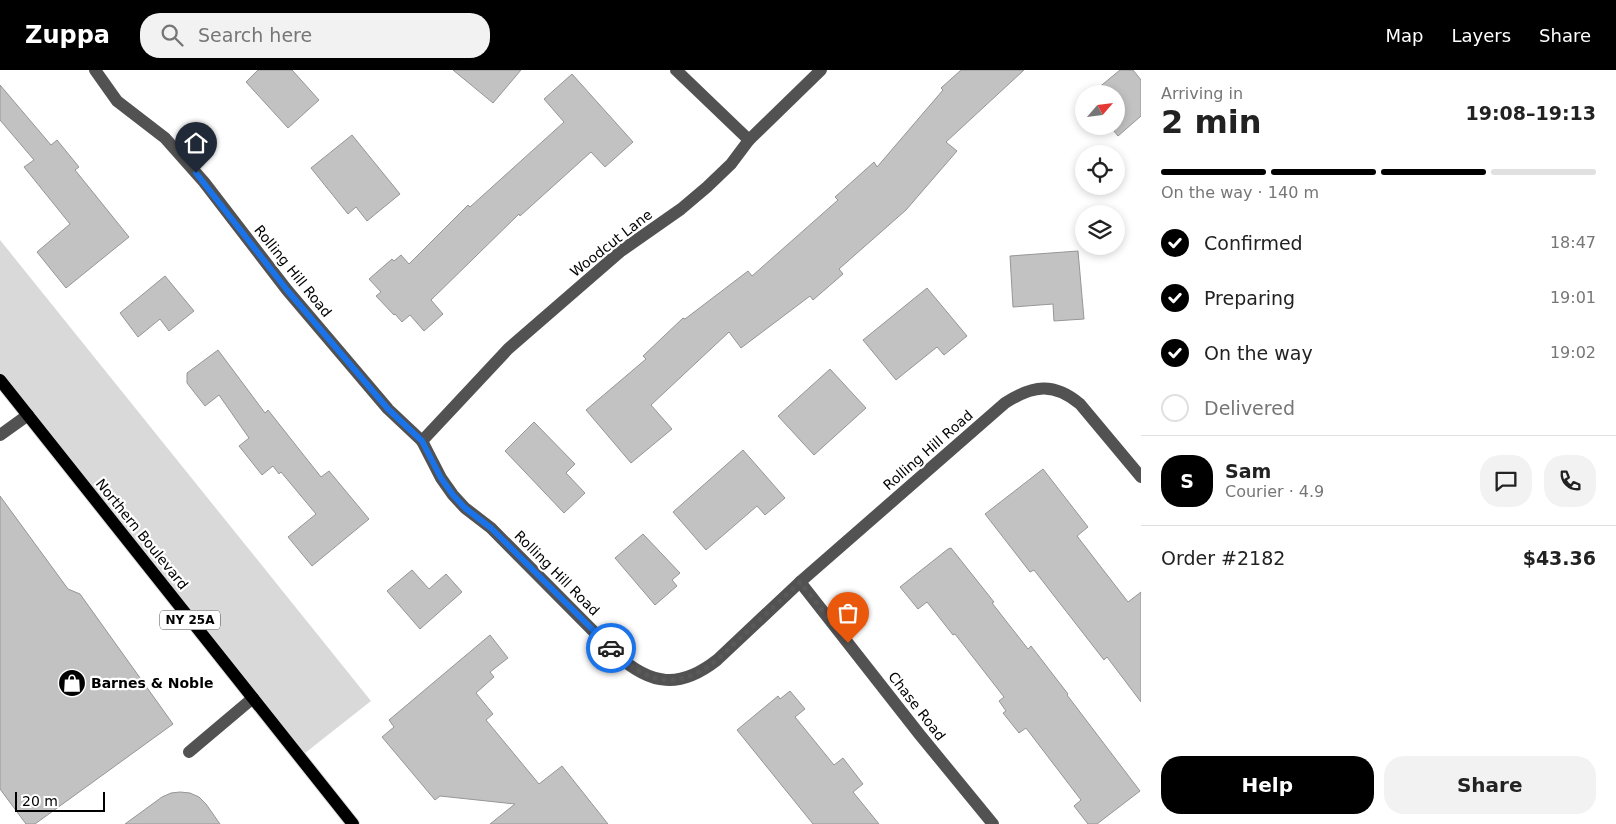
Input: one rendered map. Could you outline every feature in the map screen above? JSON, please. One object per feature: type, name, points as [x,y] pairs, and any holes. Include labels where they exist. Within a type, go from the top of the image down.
[{"type":"main road","name":"Northern Boulevard","points":[[0,380],[353,824]]},
{"type":"street","name":"Rolling Hill Road","points":[[95,70],[117,101],[156,130],[204,182],[293,298],[388,409],[422,441],[441,478],[453,495],[465,508],[491,528],[616,654],[637,670],[650,676],[670,680],[682,679],[705,669],[717,660],[800,582],[1005,403],[1022,393],[1051,388],[1068,394],[1085,410],[1141,477]]},
{"type":"street","points":[[676,70],[749,140]]},
{"type":"street","name":"Woodcut Lane","points":[[422,441],[508,350],[621,251],[682,209],[707,187],[731,164],[749,140],[821,70]]},
{"type":"street","points":[[0,435],[28,415]]},
{"type":"street","name":"Chase Road","points":[[800,582],[920,735],[993,824]]},
{"type":"street","points":[[189,752],[253,698]]},
{"type":"shaded area","points":[[0,240],[371,701],[300,757],[0,380]]},
{"type":"building","points":[[258,70],[292,70],[319,100],[288,128],[246,82]]},
{"type":"building","points":[[453,70],[521,70],[493,103]]},
{"type":"building","points":[[961,70],[1024,70],[946,142],[957,151],[906,210],[839,269],[843,274],[813,300],[810,296],[741,348],[729,332],[651,405],[672,429],[631,463],[586,410],[646,359],[643,356],[683,318],[685,319],[748,271],[752,276],[838,200],[835,197],[874,162],[877,167],[943,90],[941,88]]},
{"type":"building","points":[[1120,70],[1133,70],[1141,80],[1141,116],[1125,130],[1125,85],[1102,85]]},
{"type":"building","points":[[572,74],[633,142],[605,167],[591,152],[520,216],[519,214],[431,300],[443,314],[424,331],[410,315],[402,322],[376,296],[381,292],[369,279],[392,259],[394,261],[401,255],[409,264],[468,205],[470,207],[564,122],[544,99]]},
{"type":"building","points":[[0,85],[51,145],[57,140],[79,167],[75,170],[129,237],[66,288],[37,252],[70,224],[24,167],[34,160],[0,120]]},
{"type":"building","points":[[352,135],[400,194],[367,221],[356,207],[348,214],[311,168]]},
{"type":"building","points":[[1075,251],[1075,255],[1078,255],[1084,319],[1054,321],[1053,304],[1013,307],[1010,256]]},
{"type":"building","points":[[165,276],[194,311],[169,331],[160,319],[138,337],[120,313]]},
{"type":"building","points":[[927,288],[967,336],[944,355],[937,347],[896,380],[863,340]]},
{"type":"building","points":[[218,350],[265,413],[268,410],[321,477],[329,471],[369,519],[312,566],[288,537],[316,514],[281,472],[279,474],[273,466],[262,475],[239,446],[249,438],[219,395],[205,406],[187,383],[187,373]]},
{"type":"building","points":[[830,369],[866,408],[814,455],[778,416]]},
{"type":"building","points":[[534,422],[575,464],[566,473],[585,493],[564,513],[505,451]]},
{"type":"building","points":[[743,450],[785,498],[765,515],[757,506],[706,550],[673,512]]},
{"type":"building","points":[[1043,469],[1088,527],[1077,536],[1128,602],[1141,592],[1141,702],[1107,657],[1104,660],[1034,570],[1030,572],[985,514]]},
{"type":"building","name":"Barnes & Noble","points":[[0,496],[68,589],[80,594],[173,724],[35,824],[26,824],[0,789]]},
{"type":"building","points":[[643,534],[680,573],[672,580],[677,586],[655,605],[615,558]]},
{"type":"building","points":[[951,548],[1028,649],[1031,646],[1140,791],[1097,824],[1088,824],[1074,806],[1081,800],[1026,728],[1019,733],[1003,713],[1006,711],[999,701],[1004,697],[955,634],[953,635],[927,602],[918,609],[900,587]]},
{"type":"building","points":[[412,570],[429,589],[446,574],[462,592],[420,629],[387,591]]},
{"type":"building","points":[[490,635],[508,658],[490,672],[494,677],[476,693],[493,714],[486,720],[539,784],[562,766],[608,824],[490,824],[515,804],[440,796],[435,800],[382,737],[394,727],[389,720]]},
{"type":"building","points":[[790,691],[805,709],[795,717],[834,765],[843,758],[863,784],[853,792],[879,824],[813,824],[737,730],[778,696],[780,699]]},
{"type":"building","points":[[180,792],[190,793],[199,797],[220,824],[125,824],[162,797]]},
{"type":"way so far","points":[[611,648],[626,663],[650,676],[670,680],[691,677],[717,660],[800,582],[848,643]]},
{"type":"place","name":"Barnes & Noble","points":[[72,683]]},
{"type":"route","points":[[196,173],[287,290],[388,409],[422,441],[441,478],[453,495],[465,508],[491,528],[611,648]]}]
